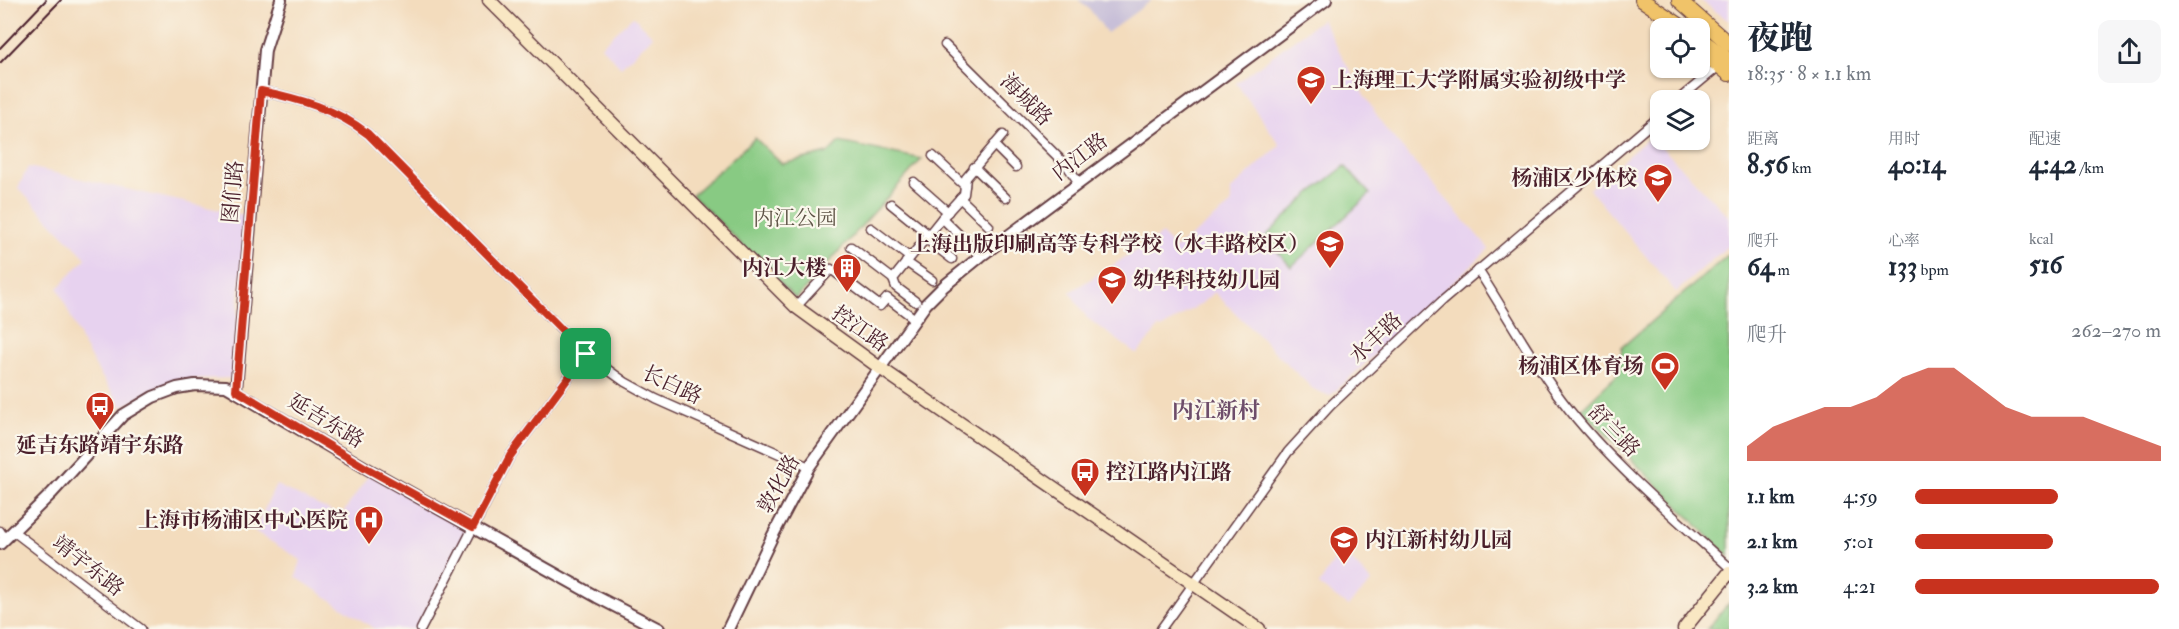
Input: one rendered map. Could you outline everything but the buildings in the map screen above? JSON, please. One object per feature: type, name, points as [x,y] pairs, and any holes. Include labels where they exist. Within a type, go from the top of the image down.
[{"type":"main road","name":"控江路","points":[[489,0],[796,308],[1259,629]]},
{"type":"main road","points":[[1641,0],[1662,18]]},
{"type":"main road","points":[[1641,0],[1669,18]]},
{"type":"main road","points":[[1679,0],[1729,44]]},
{"type":"main road","points":[[1684,0],[1729,36]]},
{"type":"main road","points":[[1710,50],[1726,67]]},
{"type":"main road","points":[[1710,57],[1726,67]]},
{"type":"main road","points":[[1684,629],[1729,573]]},
{"type":"main road","points":[[1692,629],[1729,584]]},
{"type":"street","name":"图们路","points":[[236,390],[265,50],[281,0]]},
{"type":"street","name":"内江路","points":[[880,368],[926,304],[944,286],[981,256],[1326,0]]},
{"type":"street","name":"海城路","points":[[945,45],[1068,167],[1079,183]]},
{"type":"street","points":[[1693,90],[1726,67]]},
{"type":"street","name":"长白路","points":[[261,91],[328,109],[351,120],[368,134],[586,354],[625,382],[656,399],[809,467]]},
{"type":"street","name":"水丰路","points":[[1161,629],[1288,452],[1308,429],[1478,270],[1650,124]]},
{"type":"street","points":[[893,279],[926,236],[964,194],[966,178],[1003,135]]},
{"type":"street","points":[[994,145],[1016,167]]},
{"type":"street","points":[[933,156],[965,186]]},
{"type":"street","points":[[974,167],[1006,198]]},
{"type":"street","points":[[914,182],[981,256]]},
{"type":"street","points":[[960,198],[989,226]]},
{"type":"street","points":[[891,204],[952,259]]},
{"type":"street","points":[[871,228],[932,280]]},
{"type":"street","points":[[851,247],[893,279],[896,287],[916,302]]},
{"type":"street","points":[[796,308],[831,269],[880,306],[887,298],[915,319]]},
{"type":"street","name":"舒兰路","points":[[1478,270],[1533,359],[1575,416],[1619,463],[1729,567]]},
{"type":"street","points":[[421,629],[510,456],[586,354]]},
{"type":"street","name":"敦化路","points":[[728,629],[809,467],[880,368]]},
{"type":"street","name":"延吉东路","points":[[5,536],[52,493],[112,426],[132,408],[177,388],[216,385],[236,390],[366,468],[597,597],[659,629]]},
{"type":"street","name":"靖宇东路","points":[[5,536],[141,629]]},
{"type":"shaded area","points":[[1078,0],[1152,0],[1107,33],[1088,7]]},
{"type":"shaded area","points":[[1700,0],[1729,0],[1729,21]]},
{"type":"shaded area","points":[[633,16],[653,36],[621,67],[601,46]]},
{"type":"shaded area","name":"上海出版印刷高等专科学校（水丰路校区）","points":[[1322,19],[1356,82],[1385,128],[1489,249],[1330,396],[1313,389],[1214,292],[1202,303],[1161,329],[1159,327],[1137,354],[1087,318],[1070,292],[1162,234],[1175,249],[1231,205],[1231,190],[1280,145],[1236,83]]},
{"type":"shaded area","name":"杨浦区少体校","points":[[1650,137],[1650,150],[1664,150],[1729,217],[1729,245],[1676,292],[1589,189]]},
{"type":"shaded area","points":[[28,167],[246,216],[232,378],[194,379],[158,388],[122,407],[82,342],[58,288],[86,258],[18,188]]},
{"type":"shaded area","name":"上海市杨浦区中心医院","points":[[370,473],[468,529],[416,629],[375,629],[296,577],[301,560],[254,531],[276,485],[341,516]]},
{"type":"shaded area","name":"内江新村幼儿园","points":[[1341,549],[1372,582],[1348,606],[1319,585]]},
{"type":"green space","name":"内江公园","points":[[755,138],[782,164],[828,153],[839,142],[922,159],[796,299],[692,195]]},
{"type":"green space","points":[[1345,166],[1370,194],[1291,267],[1265,237],[1308,195]]},
{"type":"green space","name":"杨浦区体育场","points":[[1729,254],[1729,557],[1581,409],[1619,373],[1622,347]]},
{"type":"green space","points":[[1729,603],[1729,629],[1707,629]]},
{"type":"railway","points":[[0,48],[46,0]]},
{"type":"railway","points":[[0,63],[61,0]]},
{"type":"place","name":"上海理工大学附属实验初级中学","points":[[1311,106]]},
{"type":"place","name":"杨浦区少体校","points":[[1658,204]]},
{"type":"place","name":"上海出版印刷高等专科学校（水丰路校区）","points":[[1330,270]]},
{"type":"place","name":"内江大楼","points":[[847,294]]},
{"type":"place","name":"幼华科技幼儿园","points":[[1112,306]]},
{"type":"place","name":"杨浦区体育场","points":[[1665,392]]},
{"type":"place","name":"延吉东路靖宇东路","points":[[100,432]]},
{"type":"place","name":"控江路内江路","points":[[1085,498]]},
{"type":"place","name":"上海市杨浦区中心医院","points":[[369,546]]},
{"type":"place","name":"内江新村幼儿园","points":[[1344,566]]},
{"type":"district","name":"内江新村","points":[[1216,411]]},
{"type":"route","points":[[261,91],[328,109],[351,120],[368,134],[586,354],[510,456],[483,503],[473,527],[366,468],[236,390],[261,91]]}]
